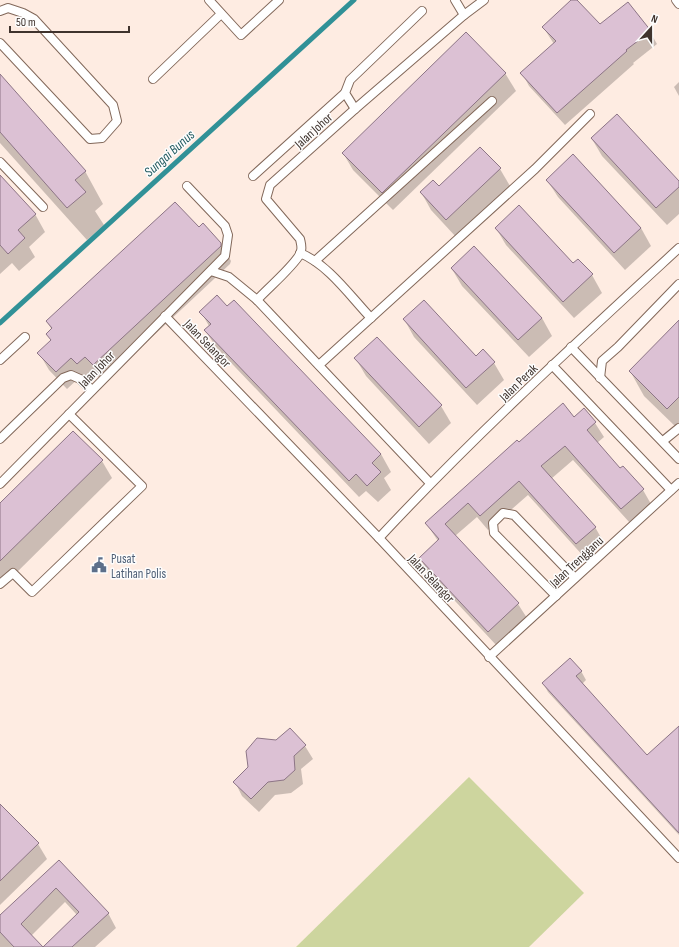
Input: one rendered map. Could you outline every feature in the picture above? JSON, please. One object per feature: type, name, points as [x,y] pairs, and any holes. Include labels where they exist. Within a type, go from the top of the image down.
[{"type":"lane","points":[[209,0],[241,35],[279,0]]},
{"type":"lane","points":[[454,0],[464,15]]},
{"type":"lane","name":"Jalan Johor","points":[[300,253],[302,247],[300,239],[266,199],[270,185],[355,108],[464,15],[484,0]]},
{"type":"lane","points":[[676,0],[679,4]]},
{"type":"lane","points":[[0,11],[8,8],[23,13],[34,19],[113,105],[117,121],[102,138],[90,140],[0,43]]},
{"type":"lane","points":[[253,176],[345,93],[350,80],[422,11]]},
{"type":"lane","points":[[153,78],[221,14]]},
{"type":"lane","points":[[345,93],[355,108]]},
{"type":"lane","points":[[315,261],[492,101]]},
{"type":"lane","points":[[319,365],[535,169],[590,114]]},
{"type":"lane","points":[[0,162],[43,208]]},
{"type":"lane","name":"Jalan Johor","points":[[0,484],[225,256],[228,235],[225,226],[187,186]]},
{"type":"lane","name":"Jalan Perak","points":[[379,538],[430,483],[552,365],[679,248]]},
{"type":"lane","points":[[257,300],[293,263],[300,253],[308,256],[327,269],[371,318]]},
{"type":"lane","points":[[210,271],[229,278],[257,300],[430,483]]},
{"type":"lane","points":[[600,378],[602,361],[618,347],[679,284]]},
{"type":"lane","name":"Jalan Selangor","points":[[165,316],[379,538],[679,858]]},
{"type":"lane","points":[[0,360],[25,337]]},
{"type":"lane","points":[[571,347],[679,459]]},
{"type":"lane","points":[[552,365],[671,490]]},
{"type":"lane","points":[[0,439],[63,378],[71,375],[80,379],[92,390]]},
{"type":"lane","points":[[0,584],[13,573],[32,592],[142,486],[69,414]]},
{"type":"lane","points":[[663,442],[679,428]]},
{"type":"lane","name":"Jalan Trengganu","points":[[489,657],[679,483]]},
{"type":"lane","points":[[556,596],[494,533],[493,523],[503,513],[514,515],[575,578]]},
{"type":"green space","points":[[469,777],[584,893],[529,947],[296,947]]},
{"type":"building","points":[[571,0],[577,0],[600,24],[628,2],[651,31],[626,50],[627,51],[557,113],[520,73],[556,41],[542,27]]},
{"type":"building","points":[[466,32],[506,73],[382,193],[342,153]]},
{"type":"building","points":[[0,74],[86,171],[75,180],[86,192],[67,208],[0,132]]},
{"type":"building","points":[[617,114],[679,181],[679,187],[656,208],[591,138]]},
{"type":"building","points":[[480,147],[501,168],[446,220],[420,192],[433,180],[439,186]]},
{"type":"building","points":[[573,154],[641,228],[614,253],[546,180]]},
{"type":"building","points":[[0,175],[36,214],[18,230],[25,238],[8,254],[0,245]]},
{"type":"building","points":[[175,202],[199,227],[203,223],[221,243],[221,246],[93,365],[85,357],[77,364],[71,358],[56,372],[37,353],[51,340],[46,334],[52,328],[46,321]]},
{"type":"building","points":[[519,205],[573,263],[578,259],[593,274],[563,302],[495,228]]},
{"type":"building","points":[[474,246],[542,318],[518,340],[451,268]]},
{"type":"building","points":[[217,295],[227,306],[234,300],[381,454],[372,463],[381,472],[367,486],[356,474],[349,481],[204,330],[211,324],[199,312]]},
{"type":"building","points":[[424,300],[476,356],[483,349],[495,362],[466,388],[403,319]]},
{"type":"building","points":[[679,320],[679,397],[667,409],[629,371]]},
{"type":"building","points":[[377,337],[442,405],[419,427],[354,358]]},
{"type":"building","points":[[563,403],[574,417],[584,408],[596,422],[587,430],[620,468],[623,466],[644,489],[621,509],[565,446],[541,466],[596,527],[576,544],[519,481],[480,516],[468,503],[445,524],[519,603],[488,632],[419,558],[439,539],[425,523],[517,440],[519,442]]},
{"type":"building","points":[[73,431],[103,460],[0,561],[0,503]]},
{"type":"building","points":[[570,658],[582,671],[576,676],[647,755],[679,726],[679,833],[542,683]]},
{"type":"building","points":[[290,728],[306,745],[294,756],[295,770],[284,780],[268,782],[251,799],[233,782],[248,767],[246,751],[257,738],[276,740]]},
{"type":"building","points":[[0,804],[39,843],[0,881]]},
{"type":"building","points":[[59,860],[109,913],[72,947],[43,947],[14,947],[0,932],[0,915]],"holes":[[[56,888],[79,912],[43,947],[21,924]]]},
{"type":"waterway","name":"Sungai Bunus","points":[[0,323],[354,0]]},
{"type":"place","name":"Pusat Latihan Polis","points":[[99,565]]}]
